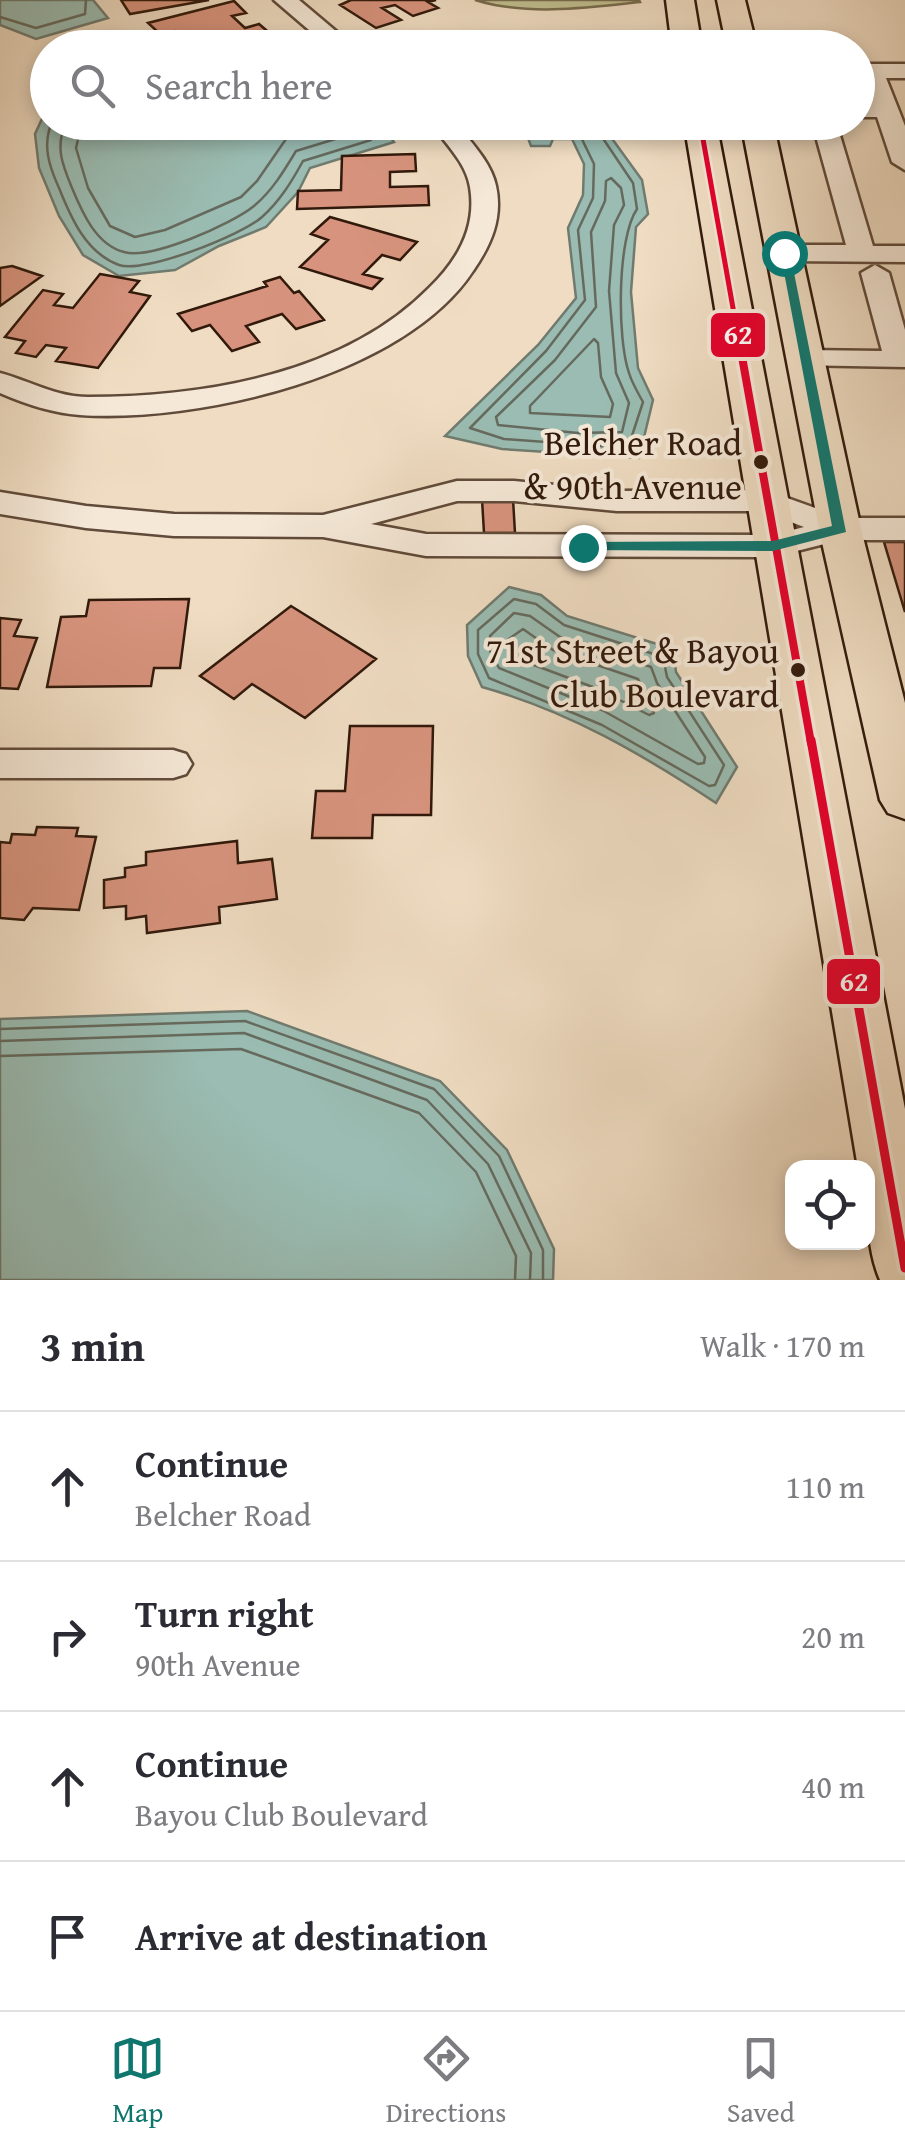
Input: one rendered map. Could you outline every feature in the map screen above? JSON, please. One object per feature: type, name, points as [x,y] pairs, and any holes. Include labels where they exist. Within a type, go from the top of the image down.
[{"type":"main road","points":[[680,0],[684,30]]},
{"type":"main road","points":[[731,0],[738,30]]},
{"type":"main road","points":[[703,140],[905,1268]]},
{"type":"main road","points":[[761,140],[840,528],[905,800]]},
{"type":"street","points":[[286,0],[323,30]]},
{"type":"street","points":[[875,71],[905,71]]},
{"type":"street","points":[[875,89],[887,109],[905,162]]},
{"type":"street","points":[[875,109],[887,109]]},
{"type":"street","points":[[0,382],[19,391],[83,406],[191,397],[308,373],[379,340],[433,303],[470,261],[484,224],[484,190],[476,165],[456,140]]},
{"type":"street","points":[[806,358],[900,350],[830,140]]},
{"type":"street","points":[[784,253],[868,263],[905,254]]},
{"type":"street","points":[[323,526],[457,491],[579,498],[765,500],[840,528]]},
{"type":"street","points":[[579,498],[583,547]]},
{"type":"street","points":[[0,503],[86,517],[174,525],[323,526],[426,546],[773,546],[840,528],[905,529]]},
{"type":"street","points":[[0,764],[173,764]]},
{"type":"green space","points":[[475,0],[639,0],[640,2],[536,9]]},
{"type":"water","points":[[0,0],[93,0],[108,18],[67,30],[30,30],[30,37],[0,25]]},
{"type":"water","points":[[36,140],[394,142],[310,168],[298,192],[266,227],[175,270],[119,276],[83,255],[59,216],[39,168]]},
{"type":"water","points":[[529,140],[553,140],[550,146],[531,146]]},
{"type":"water","points":[[572,140],[613,140],[642,180],[648,214],[636,227],[631,292],[638,368],[653,400],[639,458],[502,449],[445,436],[538,345],[576,298],[568,228],[583,195],[584,164]]},
{"type":"water","points":[[509,587],[541,595],[567,616],[673,649],[676,672],[737,767],[716,803],[604,736],[544,708],[482,687],[468,656],[467,625]]},
{"type":"water","points":[[247,1011],[440,1081],[507,1150],[554,1249],[553,1280],[0,1280],[0,1019]]},
{"type":"building","points":[[121,0],[209,0],[130,14]]},
{"type":"building","points":[[351,0],[436,0],[428,2],[438,8],[413,16],[395,5],[382,8],[401,20],[376,28],[340,5]]},
{"type":"building","points":[[234,1],[246,13],[232,16],[245,28],[259,24],[266,30],[156,30],[148,23]]},
{"type":"building","points":[[415,154],[416,171],[390,172],[390,187],[428,186],[429,205],[297,209],[298,191],[341,190],[342,156]]},
{"type":"building","points":[[330,217],[417,242],[400,260],[382,255],[363,274],[382,279],[372,289],[300,267],[328,240],[311,234]]},
{"type":"building","points":[[12,266],[42,276],[0,306],[0,268]]},
{"type":"building","points":[[100,274],[139,281],[130,292],[150,296],[98,368],[56,361],[66,348],[46,345],[36,357],[16,353],[25,341],[5,337],[43,290],[63,294],[54,305],[73,308]]},
{"type":"building","points":[[280,277],[294,293],[299,291],[324,320],[296,329],[282,314],[246,326],[259,342],[232,351],[210,325],[192,331],[178,314],[267,286],[264,282]]},
{"type":"building","points":[[482,499],[513,499],[515,533],[484,533]]},
{"type":"building","points":[[884,542],[905,542],[905,612]]},
{"type":"building","points":[[189,599],[180,668],[154,668],[151,686],[47,687],[61,617],[86,616],[89,600]]},
{"type":"building","points":[[291,606],[376,659],[305,718],[252,684],[234,699],[200,676]]},
{"type":"building","points":[[0,618],[21,620],[14,636],[37,638],[18,689],[0,688]]},
{"type":"building","points":[[350,726],[433,726],[431,815],[373,815],[372,838],[312,838],[316,791],[345,791]]},
{"type":"building","points":[[37,827],[78,828],[76,836],[96,837],[79,910],[33,908],[24,920],[0,918],[0,842],[10,843],[12,834],[35,835]]},
{"type":"building","points":[[237,841],[238,863],[272,859],[277,899],[219,907],[220,923],[147,933],[146,916],[126,919],[126,906],[104,908],[104,880],[125,877],[125,868],[146,865],[146,852]]},
{"type":"transit line","name":"62","points":[[703,140],[905,1268]]},
{"type":"place","name":"Belcher Road & 90th Avenue","points":[[761,462]]},
{"type":"place","name":"71st Street & Bayou Club Boulevard","points":[[798,670]]},
{"type":"route","points":[[583,547],[773,546],[840,528],[784,253]]}]
